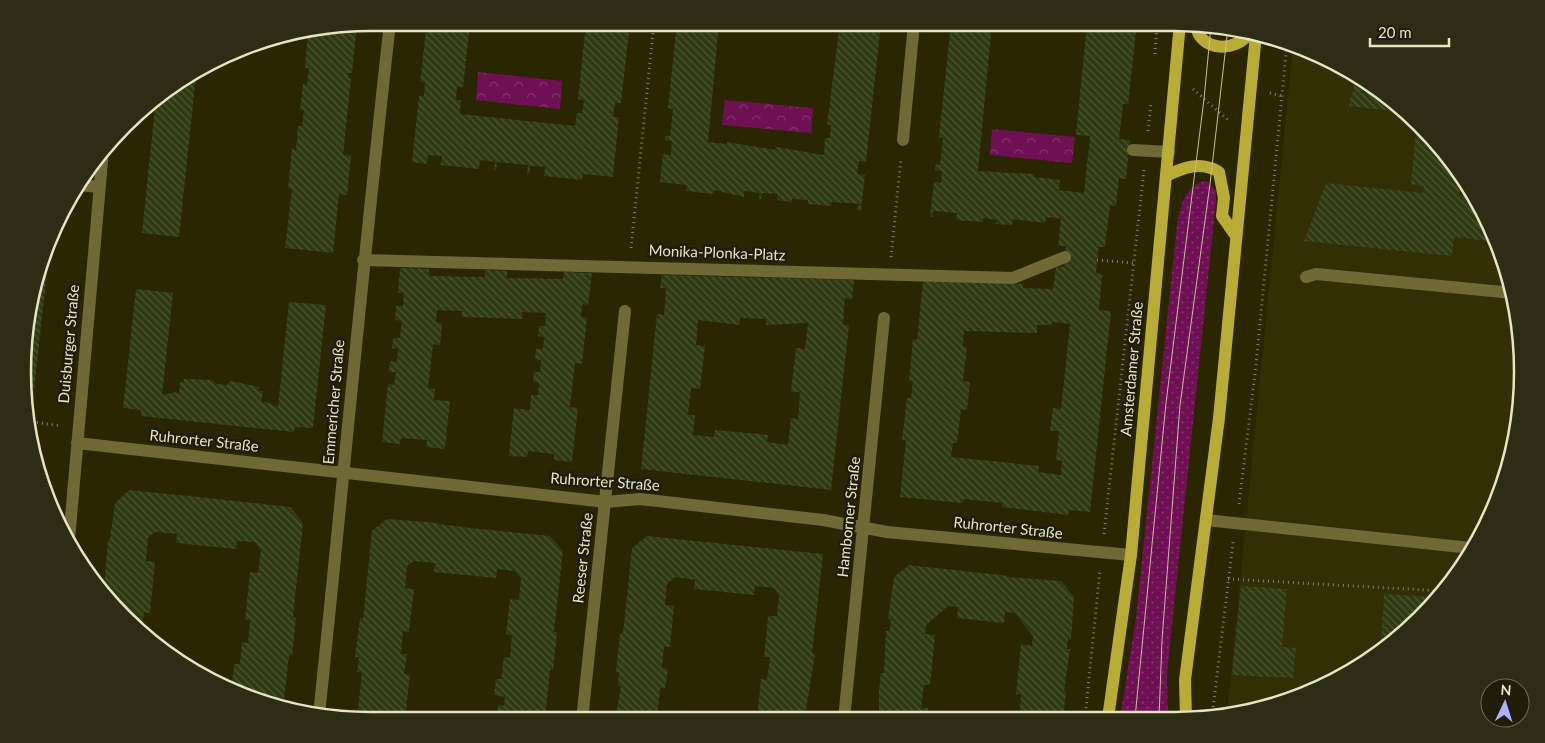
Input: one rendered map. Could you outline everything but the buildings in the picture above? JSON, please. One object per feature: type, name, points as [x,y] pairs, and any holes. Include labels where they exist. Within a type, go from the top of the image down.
[{"type":"main road","name":"Amsterdamer Straße","points":[[1109,712],[1131,555],[1179,31]]},
{"type":"main road","points":[[1197,32],[1209,44],[1218,47],[1238,43],[1243,39]]},
{"type":"main road","points":[[1186,711],[1186,680],[1219,418],[1255,41]]},
{"type":"main road","points":[[1166,176],[1186,166],[1212,168],[1219,172],[1224,198],[1222,216],[1236,236]]},
{"type":"street","name":"Emmericher Straße","points":[[320,708],[364,260],[389,31]]},
{"type":"street","points":[[903,140],[913,31]]},
{"type":"street","points":[[1140,151],[1169,152]]},
{"type":"street","name":"Duisburger Straße","points":[[70,529],[101,165]]},
{"type":"street","points":[[87,186],[99,187]]},
{"type":"street","name":"Monika-Plonka-Platz","points":[[364,260],[1013,278],[1065,257]]},
{"type":"street","points":[[1306,277],[1316,274],[1504,292]]},
{"type":"street","name":"Reeser Straße","points":[[583,712],[625,311]]},
{"type":"street","name":"Hamborner Straße","points":[[845,712],[865,526],[884,318]]},
{"type":"street","name":"Ruhrorter Straße","points":[[78,443],[606,502],[640,499],[823,520],[865,526],[888,532],[1102,554],[1131,555]]},
{"type":"street","points":[[1206,520],[1465,547]]},
{"type":"path","points":[[629,266],[653,31]]},
{"type":"path","points":[[1155,58],[1156,31]]},
{"type":"path","points":[[1213,709],[1256,365],[1286,50]]},
{"type":"path","points":[[1188,94],[1188,86],[1228,120],[1229,111]]},
{"type":"path","points":[[1251,90],[1282,96]]},
{"type":"path","points":[[1085,712],[1134,263],[1140,151],[1149,116],[1151,96]]},
{"type":"path","points":[[1149,116],[1172,119]]},
{"type":"path","points":[[889,274],[903,140]]},
{"type":"path","points":[[1097,260],[1134,263]]},
{"type":"path","points":[[35,422],[78,429]]},
{"type":"path","points":[[1228,579],[1434,590]]},
{"type":"shaded area","points":[[1292,53],[1344,77],[1398,116],[1443,164],[1468,201],[1479,221],[1496,262],[1507,305],[1511,327],[1514,372],[1511,416],[1496,481],[1479,522],[1443,579],[1414,612],[1363,654],[1324,677],[1283,694],[1228,707]]},
{"type":"green space","points":[[478,72],[562,81],[560,109],[476,100]]},
{"type":"green space","points":[[725,100],[813,108],[811,133],[722,125]]},
{"type":"green space","points":[[992,129],[1075,137],[1072,163],[990,155]]},
{"type":"green space","points":[[1206,181],[1216,190],[1216,200],[1167,673],[1168,712],[1121,712],[1136,618],[1177,225],[1182,204],[1188,192],[1199,183]]},
{"type":"tram line","points":[[1136,712],[1166,403],[1204,99],[1210,33]]},
{"type":"tram line","points":[[1159,712],[1162,640],[1180,405],[1210,184],[1227,36]]}]
